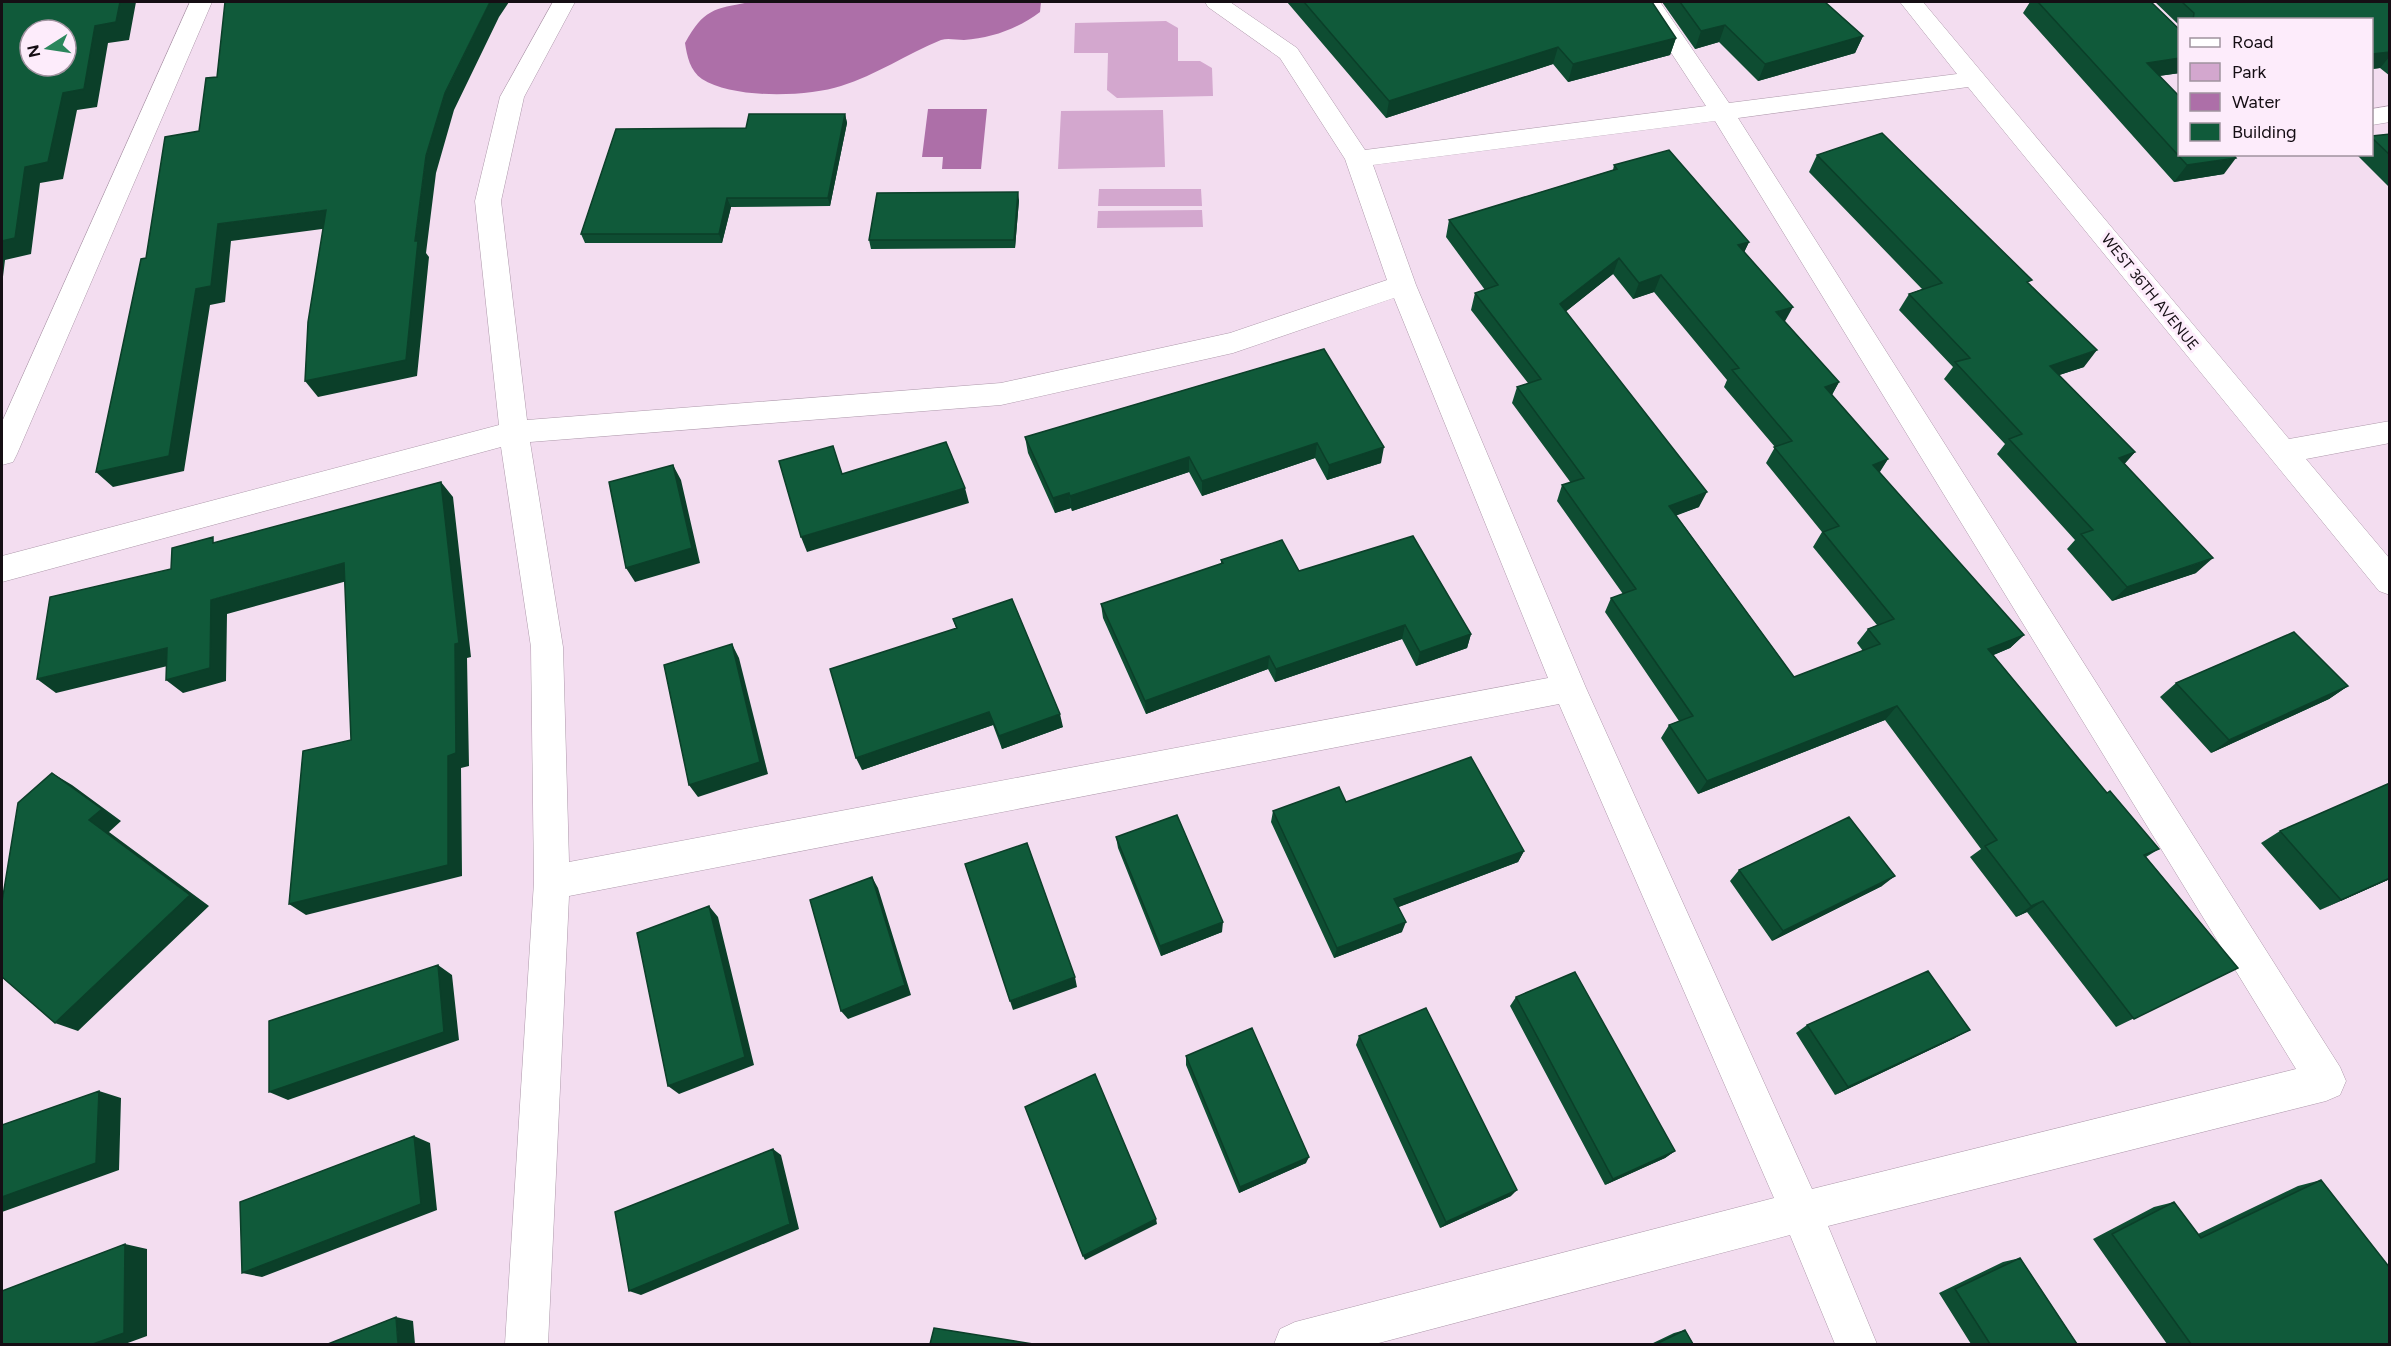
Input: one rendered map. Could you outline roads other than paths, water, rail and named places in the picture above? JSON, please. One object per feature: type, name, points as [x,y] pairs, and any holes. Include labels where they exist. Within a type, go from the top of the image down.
[{"type":"street","points":[[2,454],[201,2]]},
{"type":"street","points":[[526,1344],[552,882],[548,647],[514,432],[488,201],[512,97],[564,2]]},
{"type":"street","points":[[1216,2],[1289,53],[1358,159],[1401,285],[1569,688],[1801,1212],[1856,1344]]},
{"type":"street","points":[[1295,1344],[1801,1212],[2326,1082],[1723,113],[1649,2]]},
{"type":"street","name":"WEST 36TH AVENUE","points":[[1911,2],[2390,582]]},
{"type":"street","points":[[1358,159],[1975,79]]},
{"type":"street","points":[[2373,117],[2390,114]]},
{"type":"street","points":[[2,569],[514,432],[1001,394],[1233,343],[1401,285]]},
{"type":"street","points":[[2282,452],[2390,432]]},
{"type":"street","points":[[552,882],[1569,688]]},
{"type":"water","points":[[750,2],[1041,2],[1040,12],[1004,32],[974,39],[941,40],[867,76],[827,90],[770,94],[732,90],[702,79],[692,68],[687,53],[685,43],[704,17],[718,9]]},
{"type":"water","points":[[928,109],[987,109],[981,169],[942,169],[943,157],[922,157]]}]
